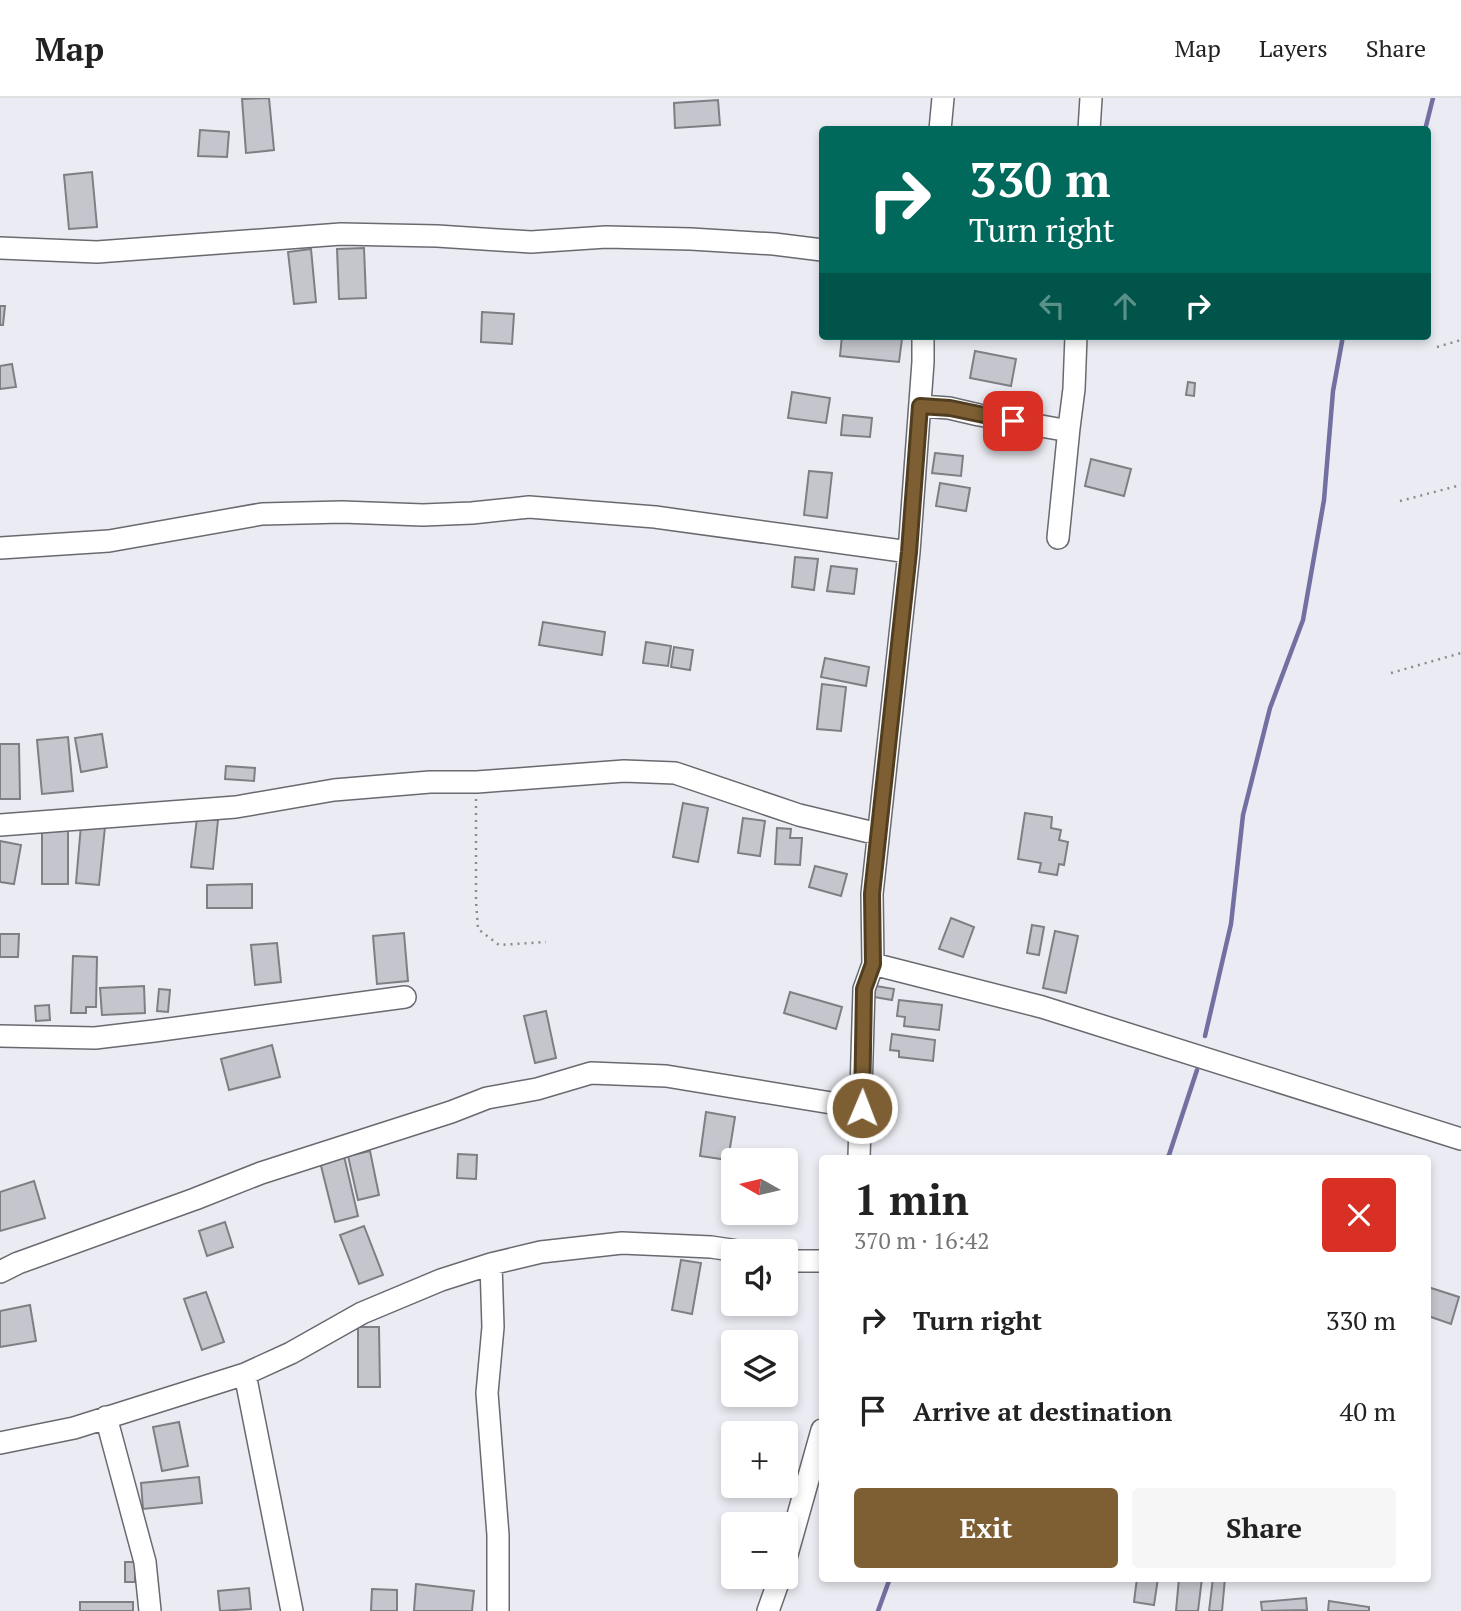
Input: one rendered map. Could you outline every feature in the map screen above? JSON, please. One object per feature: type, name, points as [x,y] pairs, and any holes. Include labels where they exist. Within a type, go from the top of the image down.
[{"type":"street","points":[[940,126],[943,98]]},
{"type":"street","points":[[1089,126],[1091,98]]},
{"type":"street","points":[[0,248],[97,252],[341,234],[531,242],[606,237],[691,239],[819,250]]},
{"type":"street","points":[[859,1155],[864,989],[873,964],[872,894],[909,552],[923,340]]},
{"type":"street","points":[[1058,538],[1074,389],[1076,340]]},
{"type":"street","points":[[920,406],[950,408],[1058,429],[1069,428]]},
{"type":"street","points":[[0,548],[108,541],[262,514],[472,513],[529,507],[654,517],[909,552]]},
{"type":"street","points":[[0,825],[236,807],[334,790],[624,771],[675,774],[799,815],[878,834]]},
{"type":"street","points":[[873,964],[1042,1007],[1461,1139]]},
{"type":"street","points":[[0,1036],[94,1038],[405,997]]},
{"type":"street","points":[[0,1272],[261,1173],[487,1098],[537,1089],[591,1073],[666,1076],[862,1108]]},
{"type":"street","points":[[0,1443],[74,1428],[244,1374],[291,1353],[362,1313],[441,1280],[491,1264],[541,1252],[622,1243],[721,1248]]},
{"type":"street","points":[[798,1261],[819,1261]]},
{"type":"street","points":[[491,1264],[493,1327],[487,1393],[498,1535],[498,1611]]},
{"type":"street","points":[[244,1374],[292,1611]]},
{"type":"street","points":[[106,1417],[145,1562],[150,1611]]},
{"type":"street","points":[[798,1515],[819,1441]]},
{"type":"street","points":[[768,1611],[776,1589]]},
{"type":"path","points":[[1437,347],[1461,340]]},
{"type":"path","points":[[1400,500],[1461,485]]},
{"type":"path","points":[[1391,673],[1461,653]]},
{"type":"path","points":[[477,782],[478,929],[499,945],[546,942]]},
{"type":"building","points":[[269,98],[274,150],[246,153],[242,99]]},
{"type":"building","points":[[718,100],[720,125],[675,128],[674,103]]},
{"type":"building","points":[[200,130],[229,132],[227,157],[198,156]]},
{"type":"building","points":[[92,172],[97,227],[69,229],[64,175]]},
{"type":"building","points":[[364,248],[366,298],[339,299],[337,249]]},
{"type":"building","points":[[311,249],[316,302],[294,304],[288,252]]},
{"type":"building","points":[[0,306],[5,306],[3,325],[0,325]]},
{"type":"building","points":[[482,312],[514,314],[512,344],[481,342]]},
{"type":"building","points":[[842,340],[902,340],[899,362],[840,356]]},
{"type":"building","points":[[975,351],[1016,359],[1011,386],[970,378]]},
{"type":"building","points":[[12,364],[16,387],[0,389],[0,366]]},
{"type":"building","points":[[1188,382],[1195,383],[1194,396],[1186,395]]},
{"type":"building","points":[[792,392],[830,398],[826,423],[788,418]]},
{"type":"building","points":[[843,415],[872,418],[870,437],[841,435]]},
{"type":"building","points":[[935,453],[963,456],[961,476],[932,473]]},
{"type":"building","points":[[1091,459],[1131,469],[1124,496],[1085,486]]},
{"type":"building","points":[[809,471],[832,473],[827,518],[804,515]]},
{"type":"building","points":[[940,483],[970,488],[966,511],[936,506]]},
{"type":"building","points":[[795,557],[818,559],[814,590],[792,587]]},
{"type":"building","points":[[831,566],[857,569],[854,594],[827,591]]},
{"type":"building","points":[[543,622],[605,632],[602,655],[539,645]]},
{"type":"building","points":[[646,642],[671,646],[668,666],[643,663]]},
{"type":"building","points":[[674,647],[693,650],[690,670],[671,667]]},
{"type":"building","points":[[825,658],[869,667],[866,686],[821,677]]},
{"type":"building","points":[[822,684],[846,687],[841,731],[817,729]]},
{"type":"building","points":[[102,734],[107,767],[81,772],[75,738]]},
{"type":"building","points":[[68,737],[73,791],[42,794],[37,740]]},
{"type":"building","points":[[0,744],[19,744],[20,799],[0,799]]},
{"type":"building","points":[[226,766],[255,768],[254,781],[225,779]]},
{"type":"building","points":[[683,803],[708,808],[698,862],[673,857]]},
{"type":"building","points":[[1025,813],[1052,817],[1051,828],[1061,830],[1059,840],[1068,842],[1064,865],[1059,864],[1057,875],[1039,872],[1041,863],[1018,859]]},
{"type":"building","points":[[197,818],[218,820],[213,869],[191,867]]},
{"type":"building","points":[[743,818],[765,821],[760,856],[738,853]]},
{"type":"building","points":[[81,825],[105,827],[99,885],[76,883]]},
{"type":"building","points":[[42,826],[68,826],[68,884],[42,884]]},
{"type":"building","points":[[777,828],[791,829],[790,838],[802,838],[800,865],[775,864]]},
{"type":"building","points":[[0,841],[21,845],[14,884],[0,882]]},
{"type":"building","points":[[815,866],[847,874],[841,896],[809,887]]},
{"type":"building","points":[[252,884],[252,908],[207,908],[207,885]]},
{"type":"building","points":[[951,918],[974,927],[963,957],[939,949]]},
{"type":"building","points":[[1032,925],[1044,927],[1039,955],[1027,953]]},
{"type":"building","points":[[1055,931],[1078,936],[1066,993],[1043,988]]},
{"type":"building","points":[[404,933],[408,981],[377,984],[373,936]]},
{"type":"building","points":[[0,934],[19,934],[18,957],[0,957]]},
{"type":"building","points":[[277,943],[281,982],[255,985],[251,945]]},
{"type":"building","points":[[73,956],[97,957],[96,1007],[86,1007],[86,1013],[71,1013]]},
{"type":"building","points":[[144,986],[145,1013],[102,1015],[100,988]]},
{"type":"building","points":[[876,986],[894,989],[892,1000],[874,997]]},
{"type":"building","points":[[159,989],[170,990],[168,1012],[157,1011]]},
{"type":"building","points":[[790,992],[842,1007],[836,1029],[784,1013]]},
{"type":"building","points":[[899,1000],[942,1005],[939,1030],[904,1026],[905,1017],[897,1016]]},
{"type":"building","points":[[49,1005],[50,1020],[36,1021],[35,1006]]},
{"type":"building","points":[[546,1011],[556,1058],[535,1063],[524,1016]]},
{"type":"building","points":[[892,1034],[935,1040],[933,1061],[899,1057],[899,1051],[890,1050]]},
{"type":"building","points":[[272,1045],[280,1077],[229,1090],[221,1059]]},
{"type":"building","points":[[706,1112],[735,1117],[730,1148],[721,1148],[721,1159],[700,1156]]},
{"type":"building","points":[[370,1151],[379,1195],[358,1200],[348,1156]]},
{"type":"building","points":[[458,1154],[477,1155],[476,1179],[457,1178]]},
{"type":"building","points":[[344,1156],[358,1216],[335,1222],[320,1162]]},
{"type":"building","points":[[34,1181],[45,1218],[0,1231],[0,1192]]},
{"type":"building","points":[[225,1222],[233,1247],[207,1256],[199,1231]]},
{"type":"building","points":[[364,1226],[383,1275],[359,1284],[340,1235]]},
{"type":"building","points":[[681,1260],[701,1263],[692,1314],[672,1310]]},
{"type":"building","points":[[1431,1288],[1459,1297],[1451,1324],[1431,1317]]},
{"type":"building","points":[[206,1292],[224,1342],[202,1350],[184,1299]]},
{"type":"building","points":[[30,1305],[36,1341],[0,1347],[0,1311]]},
{"type":"building","points":[[358,1327],[379,1327],[380,1387],[358,1387]]},
{"type":"building","points":[[179,1422],[188,1466],[162,1471],[153,1427]]},
{"type":"building","points":[[199,1477],[202,1503],[143,1509],[141,1483]]},
{"type":"building","points":[[125,1562],[135,1562],[135,1582],[125,1582]]},
{"type":"building","points":[[1136,1582],[1157,1582],[1154,1605],[1134,1602]]},
{"type":"building","points":[[1179,1582],[1202,1582],[1198,1611],[1176,1611]]},
{"type":"building","points":[[1213,1582],[1225,1582],[1222,1611],[1209,1611]]},
{"type":"building","points":[[416,1584],[474,1591],[472,1611],[414,1611]]},
{"type":"building","points":[[249,1588],[251,1609],[220,1611],[218,1591]]},
{"type":"building","points":[[372,1589],[397,1590],[397,1611],[371,1611]]},
{"type":"building","points":[[1306,1598],[1307,1610],[1262,1611],[1261,1602]]},
{"type":"building","points":[[1329,1601],[1369,1607],[1369,1611],[1328,1611]]},
{"type":"building","points":[[80,1602],[133,1602],[133,1611],[80,1611]]},
{"type":"waterway","points":[[1426,126],[1433,98]]},
{"type":"waterway","points":[[1205,1036],[1231,924],[1243,815],[1270,708],[1303,620],[1324,500],[1333,391],[1342,340]]},
{"type":"waterway","points":[[1169,1155],[1197,1070]]},
{"type":"waterway","points":[[878,1611],[889,1582]]},
{"type":"route","points":[[862,1108],[864,989],[873,964],[872,894],[909,552],[920,406],[950,408],[1013,421]]}]
